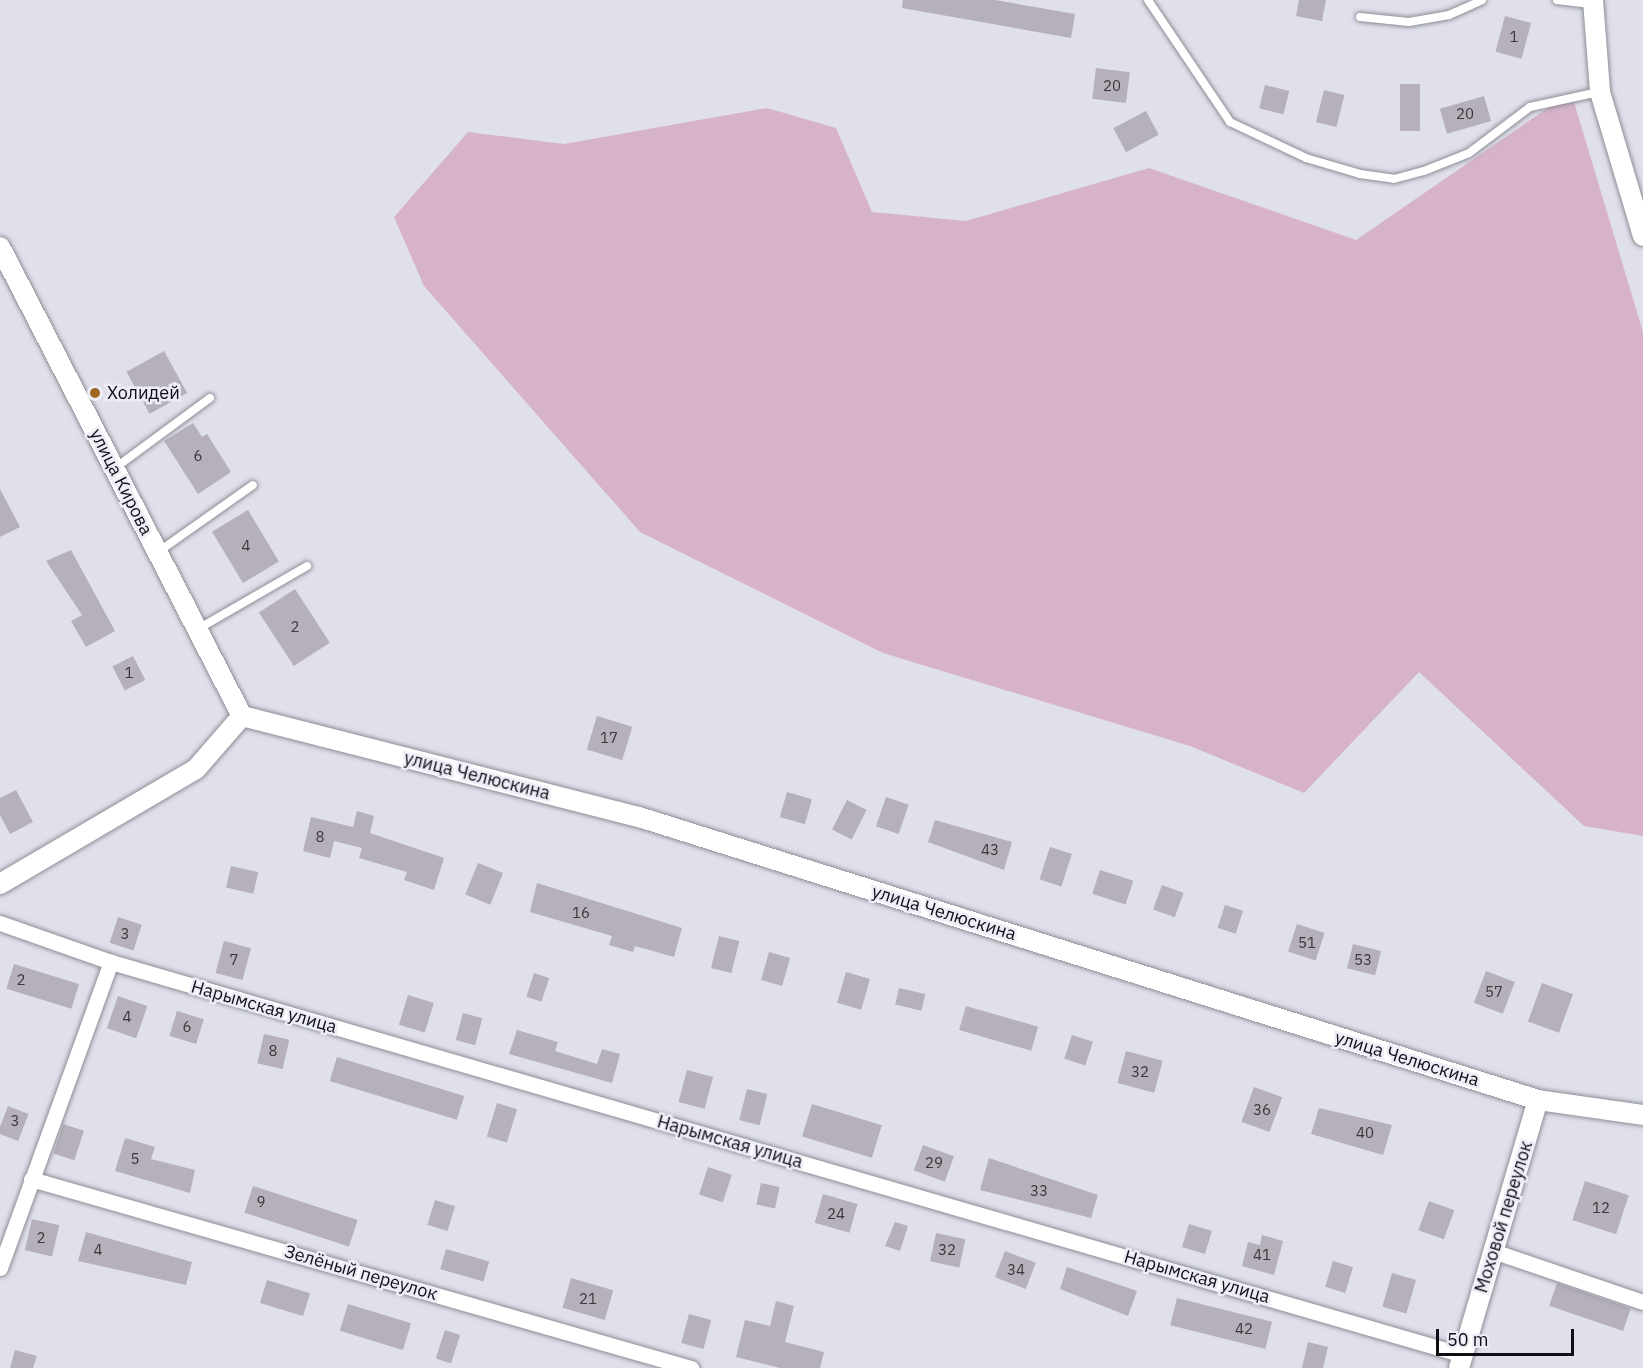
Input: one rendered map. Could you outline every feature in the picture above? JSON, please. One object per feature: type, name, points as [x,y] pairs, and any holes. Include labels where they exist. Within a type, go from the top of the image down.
[{"type":"street","points":[[1593,2],[1600,92],[1643,236]]},
{"type":"street","name":"улица Кирова","points":[[0,247],[242,716]]},
{"type":"street","points":[[0,884],[196,769],[242,716]]},
{"type":"street","name":"улица Челюскина","points":[[242,716],[639,817],[1538,1100],[1643,1115]]},
{"type":"street","name":"Нарымская улица","points":[[0,923],[111,962],[1461,1361]]},
{"type":"street","points":[[0,1268],[111,962]]},
{"type":"street","name":"Моховой переулок","points":[[1461,1361],[1538,1100]]},
{"type":"street","name":"Зелёный переулок","points":[[31,1179],[692,1368]]},
{"type":"street","points":[[1493,1251],[1643,1302]]},
{"type":"lane","points":[[1148,0],[1230,122],[1306,158],[1360,174],[1394,179],[1424,171],[1469,153],[1530,107],[1600,92]]},
{"type":"lane","points":[[1360,16],[1409,22],[1449,15],[1482,0]]},
{"type":"lane","points":[[1557,0],[1593,2]]},
{"type":"lane","points":[[114,469],[144,441],[210,398]]},
{"type":"lane","points":[[157,552],[253,485]]},
{"type":"lane","points":[[197,630],[307,566]]},
{"type":"shaded area","points":[[1571,92],[1643,332],[1643,836],[1584,826],[1419,672],[1304,793],[1190,746],[883,653],[640,532],[424,286],[394,217],[468,132],[564,144],[767,108],[836,128],[872,212],[966,221],[1149,168],[1356,240]]},
{"type":"building","points":[[903,0],[995,0],[1075,14],[1071,38],[902,8]]},
{"type":"building","points":[[1299,0],[1326,0],[1322,21],[1296,16]]},
{"type":"building","points":[[1505,16],[1531,23],[1522,59],[1495,52]]},
{"type":"building","points":[[1096,68],[1130,72],[1126,103],[1092,99]]},
{"type":"building","points":[[1400,84],[1420,84],[1420,131],[1400,131]]},
{"type":"building","points":[[1265,85],[1289,91],[1283,114],[1259,108]]},
{"type":"building","points":[[1324,90],[1344,95],[1336,127],[1316,122]]},
{"type":"building","points":[[1484,96],[1491,121],[1447,134],[1440,109]]},
{"type":"building","points":[[1146,111],[1159,135],[1126,152],[1113,128]]},
{"type":"building","points":[[164,351],[187,393],[150,414],[126,372]]},
{"type":"building","points":[[193,423],[202,437],[207,434],[231,472],[198,494],[164,441]]},
{"type":"building","points":[[0,489],[20,527],[0,537]]},
{"type":"building","points":[[248,510],[279,561],[243,583],[212,532]]},
{"type":"building","points":[[71,550],[115,631],[86,647],[71,621],[82,615],[46,561]]},
{"type":"building","points":[[295,589],[330,643],[294,666],[259,612]]},
{"type":"building","points":[[133,656],[145,680],[125,690],[113,666]]},
{"type":"building","points":[[597,716],[632,727],[622,760],[587,749]]},
{"type":"building","points":[[16,790],[33,822],[10,834],[0,815],[0,798]]},
{"type":"building","points":[[787,792],[812,799],[805,824],[780,817]]},
{"type":"building","points":[[886,797],[909,805],[899,834],[876,826]]},
{"type":"building","points":[[847,800],[867,810],[852,839],[832,829]]},
{"type":"building","points":[[357,811],[374,816],[370,833],[444,858],[434,890],[404,880],[407,872],[359,858],[362,848],[334,841],[330,858],[303,851],[311,817],[353,827]]},
{"type":"building","points":[[935,820],[1012,842],[1004,870],[928,842]]},
{"type":"building","points":[[1050,847],[1072,854],[1061,886],[1039,879]]},
{"type":"building","points":[[478,863],[503,873],[490,905],[465,895]]},
{"type":"building","points":[[231,866],[258,872],[253,894],[226,887]]},
{"type":"building","points":[[1100,870],[1133,881],[1126,905],[1092,894]]},
{"type":"building","points":[[537,883],[682,928],[674,957],[635,946],[633,952],[609,945],[612,936],[530,912]]},
{"type":"building","points":[[1162,885],[1184,893],[1175,917],[1153,909]]},
{"type":"building","points":[[1225,905],[1243,911],[1236,934],[1218,928]]},
{"type":"building","points":[[118,917],[142,925],[133,950],[110,943]]},
{"type":"building","points":[[1297,924],[1325,933],[1316,961],[1288,952]]},
{"type":"building","points":[[719,936],[739,941],[731,973],[711,968]]},
{"type":"building","points":[[224,941],[251,948],[243,980],[215,973]]},
{"type":"building","points":[[1353,944],[1381,951],[1375,975],[1347,968]]},
{"type":"building","points":[[769,952],[790,958],[782,986],[761,980]]},
{"type":"building","points":[[14,964],[79,984],[71,1009],[6,989]]},
{"type":"building","points":[[1486,971],[1515,982],[1503,1014],[1474,1003]]},
{"type":"building","points":[[846,972],[870,979],[861,1010],[837,1003]]},
{"type":"building","points":[[534,973],[549,978],[541,1002],[526,997]]},
{"type":"building","points":[[1542,983],[1573,994],[1559,1033],[1528,1022]]},
{"type":"building","points":[[899,988],[925,994],[921,1011],[895,1005]]},
{"type":"building","points":[[408,995],[434,1003],[425,1033],[399,1025]]},
{"type":"building","points":[[118,996],[147,1006],[136,1038],[107,1028]]},
{"type":"building","points":[[966,1006],[1038,1027],[1031,1051],[959,1030]]},
{"type":"building","points":[[177,1011],[204,1019],[196,1044],[169,1036]]},
{"type":"building","points":[[463,1013],[482,1018],[475,1045],[456,1040]]},
{"type":"building","points":[[517,1030],[558,1042],[555,1051],[597,1064],[602,1049],[620,1054],[612,1083],[509,1054]]},
{"type":"building","points":[[264,1034],[289,1040],[283,1069],[257,1063]]},
{"type":"building","points":[[1072,1035],[1093,1042],[1085,1066],[1064,1059]]},
{"type":"building","points":[[1126,1051],[1163,1061],[1154,1093],[1117,1083]]},
{"type":"building","points":[[337,1057],[464,1096],[457,1120],[330,1081]]},
{"type":"building","points":[[687,1070],[713,1077],[705,1109],[678,1102]]},
{"type":"building","points":[[1254,1087],[1282,1097],[1270,1132],[1241,1122]]},
{"type":"building","points":[[747,1089],[767,1094],[760,1125],[739,1120]]},
{"type":"building","points":[[497,1103],[517,1109],[507,1143],[487,1136]]},
{"type":"building","points":[[812,1104],[882,1125],[872,1158],[802,1137]]},
{"type":"building","points":[[8,1106],[29,1114],[18,1141],[0,1134],[0,1127]]},
{"type":"building","points":[[1319,1108],[1392,1125],[1383,1155],[1311,1134]]},
{"type":"building","points":[[63,1124],[84,1131],[74,1160],[53,1153]]},
{"type":"building","points":[[125,1138],[155,1147],[151,1159],[195,1170],[190,1193],[115,1171]]},
{"type":"building","points":[[923,1145],[954,1156],[945,1182],[914,1170]]},
{"type":"building","points":[[989,1158],[1098,1195],[1091,1218],[980,1190]]},
{"type":"building","points":[[708,1167],[732,1175],[723,1202],[699,1195]]},
{"type":"building","points":[[1585,1181],[1629,1195],[1616,1234],[1572,1220]]},
{"type":"building","points":[[761,1183],[780,1187],[775,1208],[756,1205]]},
{"type":"building","points":[[253,1186],[358,1220],[349,1247],[244,1213]]},
{"type":"building","points":[[823,1194],[858,1204],[849,1233],[815,1223]]},
{"type":"building","points":[[435,1200],[455,1206],[447,1231],[427,1225]]},
{"type":"building","points":[[1429,1201],[1454,1210],[1444,1239],[1418,1230]]},
{"type":"building","points":[[32,1219],[59,1225],[52,1256],[25,1250]]},
{"type":"building","points":[[895,1222],[908,1226],[900,1251],[885,1246]]},
{"type":"building","points":[[1189,1224],[1212,1231],[1205,1254],[1182,1247]]},
{"type":"building","points":[[86,1232],[192,1262],[186,1285],[78,1261]]},
{"type":"building","points":[[936,1233],[965,1239],[959,1268],[930,1261]]},
{"type":"building","points":[[1262,1235],[1283,1241],[1274,1275],[1242,1266],[1248,1242],[1260,1245]]},
{"type":"building","points":[[446,1249],[489,1261],[483,1282],[440,1269]]},
{"type":"building","points":[[1005,1251],[1036,1263],[1026,1289],[995,1277]]},
{"type":"building","points":[[1333,1261],[1353,1267],[1345,1293],[1325,1287]]},
{"type":"building","points":[[1067,1267],[1137,1291],[1128,1316],[1060,1289]]},
{"type":"building","points":[[1392,1273],[1416,1280],[1406,1314],[1382,1307]]},
{"type":"building","points":[[571,1278],[613,1290],[605,1320],[562,1308]]},
{"type":"building","points":[[267,1280],[310,1293],[303,1316],[260,1303]]},
{"type":"building","points":[[1557,1283],[1631,1308],[1623,1331],[1549,1306]]},
{"type":"building","points":[[1177,1298],[1272,1322],[1265,1349],[1170,1325]]},
{"type":"building","points":[[776,1301],[794,1306],[785,1342],[824,1352],[820,1368],[780,1368],[736,1357],[745,1320],[770,1326]]},
{"type":"building","points":[[348,1304],[411,1323],[403,1350],[340,1331]]},
{"type":"building","points":[[689,1314],[711,1320],[703,1349],[681,1343]]},
{"type":"building","points":[[445,1330],[460,1335],[451,1363],[436,1359]]},
{"type":"building","points":[[1308,1342],[1328,1347],[1323,1368],[1302,1368]]},
{"type":"building","points":[[15,1350],[37,1356],[33,1368],[10,1368]]},
{"type":"place","name":"Холидей","points":[[95,393]]}]
